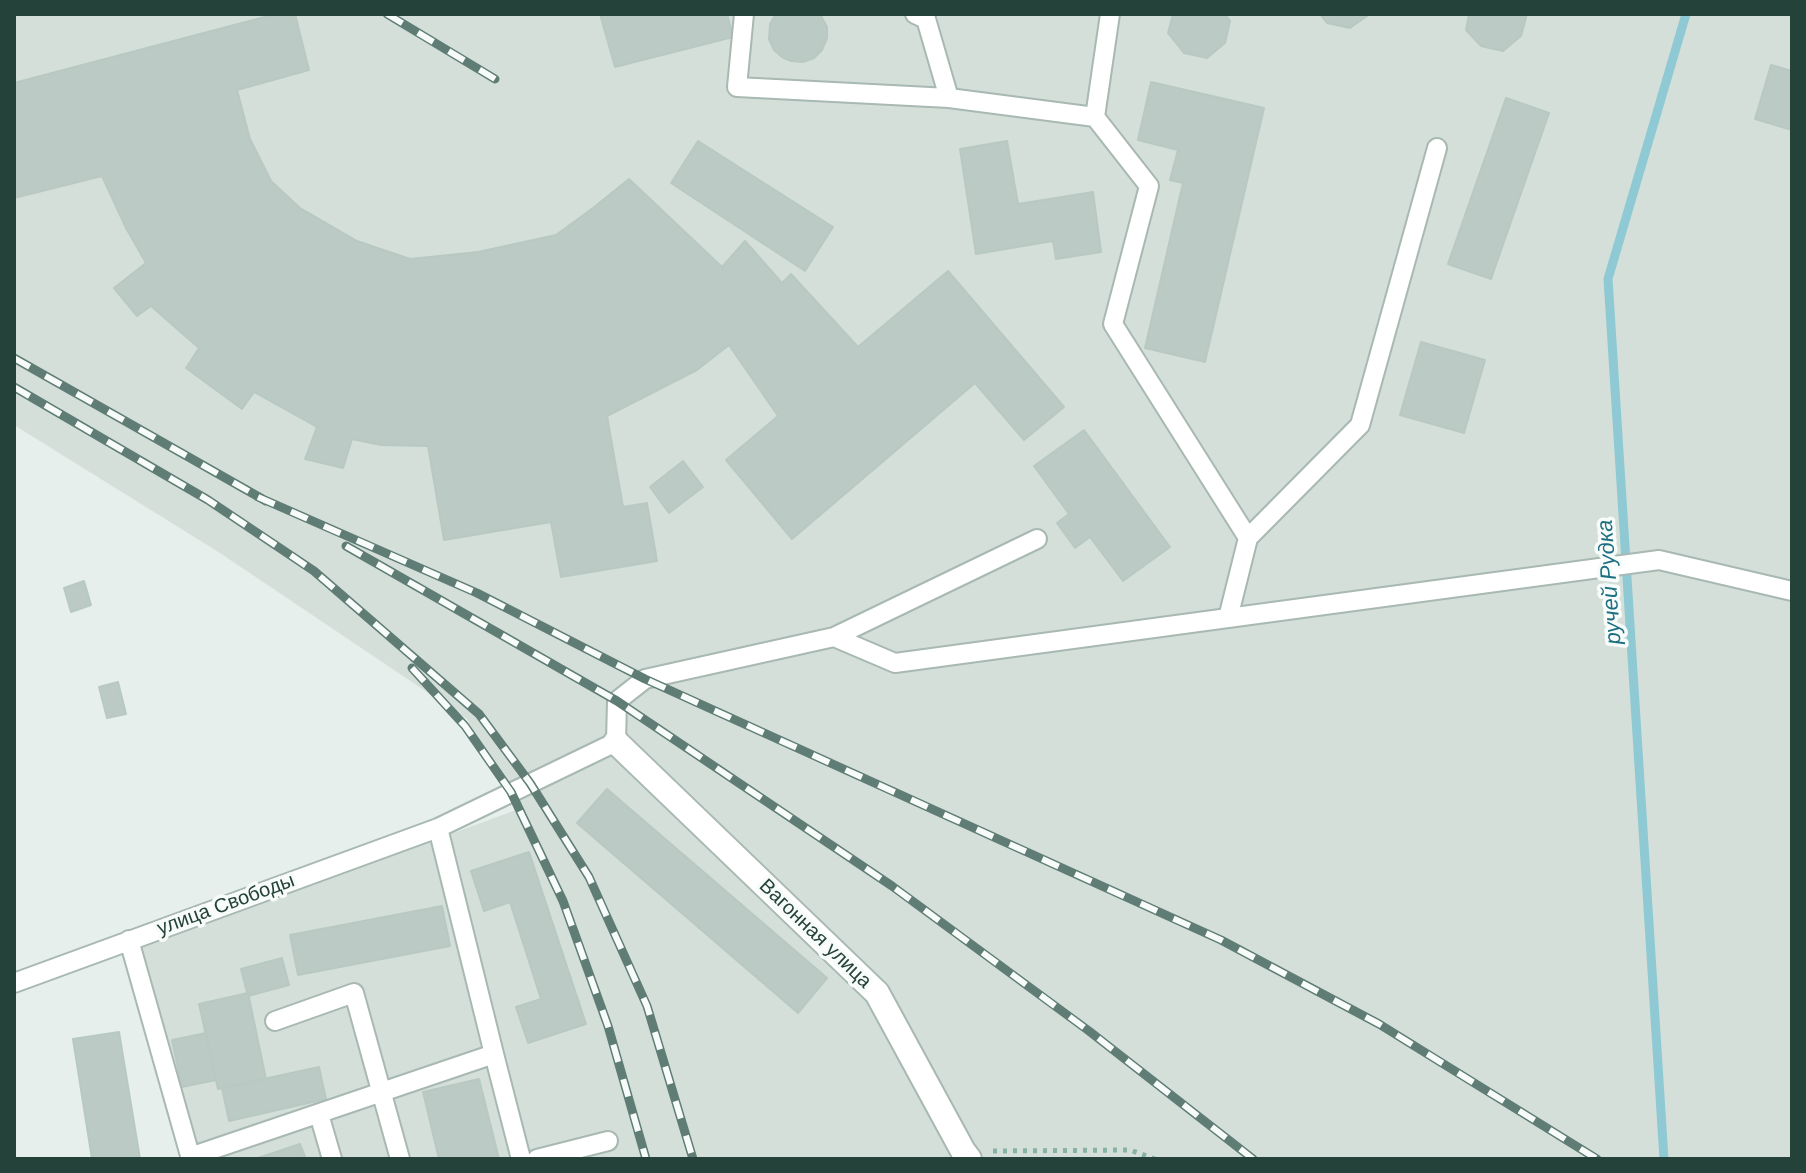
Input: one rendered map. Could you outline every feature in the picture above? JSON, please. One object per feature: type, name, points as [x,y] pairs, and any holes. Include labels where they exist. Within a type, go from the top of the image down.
[{"type":"street","name":"Вагонная улица","points":[[616,742],[877,993],[966,1155]]},
{"type":"lane","points":[[744,14],[737,87],[949,98],[1095,117],[1149,186],[1113,324],[1248,538]]},
{"type":"lane","points":[[915,14],[926,19],[949,98]]},
{"type":"lane","points":[[1095,117],[1110,14]]},
{"type":"lane","points":[[1228,618],[1248,538],[1360,425],[1437,148]]},
{"type":"lane","points":[[616,742],[617,701],[645,679],[834,637],[1037,539]]},
{"type":"lane","points":[[834,637],[895,663],[1659,560],[1792,591]]},
{"type":"lane","name":"улица Свободы","points":[[14,983],[438,828],[616,742]]},
{"type":"lane","points":[[438,828],[521,1159]]},
{"type":"lane","points":[[129,940],[190,1158],[494,1054]]},
{"type":"lane","points":[[275,1021],[354,993],[400,1159]]},
{"type":"lane","points":[[319,1114],[332,1159]]},
{"type":"lane","points":[[537,1159],[608,1141]]},
{"type":"path","points":[[966,1155],[1130,1150],[1155,1159]]},
{"type":"shaded area","points":[[14,14],[1792,14],[1792,1159],[182,1159],[122,955],[516,810],[467,719],[220,553],[14,425]]},
{"type":"building","points":[[276,14],[295,14],[309,70],[237,90],[250,139],[271,181],[300,208],[357,241],[410,259],[478,252],[556,235],[629,179],[722,267],[745,241],[782,283],[791,274],[858,347],[948,271],[1064,407],[1024,440],[975,383],[792,539],[726,460],[778,416],[729,345],[697,370],[607,416],[623,507],[647,503],[657,561],[561,577],[551,522],[444,540],[428,446],[381,445],[352,439],[343,468],[305,459],[317,427],[254,392],[242,409],[186,368],[199,348],[151,306],[137,316],[114,288],[146,263],[102,176],[14,198],[14,83]]},
{"type":"building","points":[[600,14],[727,14],[733,37],[615,67]]},
{"type":"building","points":[[776,14],[820,14],[827,27],[822,50],[814,58],[803,62],[782,57],[769,39],[770,24]]},
{"type":"building","points":[[1173,14],[1225,14],[1230,21],[1225,43],[1207,58],[1184,53],[1168,33]]},
{"type":"building","points":[[1320,14],[1370,14],[1350,28],[1327,23]]},
{"type":"building","points":[[1469,14],[1527,14],[1521,36],[1503,51],[1481,46],[1466,30]]},
{"type":"building","points":[[1771,65],[1792,71],[1792,130],[1755,119]]},
{"type":"building","points":[[1151,82],[1264,108],[1205,362],[1145,348],[1183,183],[1170,180],[1178,150],[1138,140]]},
{"type":"building","points":[[1506,98],[1549,113],[1491,279],[1448,264]]},
{"type":"building","points":[[698,141],[833,227],[805,271],[671,183]]},
{"type":"building","points":[[1007,141],[1018,204],[1093,192],[1101,252],[1056,259],[1053,241],[976,254],[960,149]]},
{"type":"building","points":[[1421,342],[1485,360],[1464,433],[1400,415]]},
{"type":"building","points":[[1084,430],[1170,547],[1123,581],[1090,537],[1075,548],[1057,523],[1069,514],[1034,466]]},
{"type":"building","points":[[683,461],[703,487],[669,513],[650,487]]},
{"type":"building","points":[[84,581],[91,605],[71,612],[64,588]]},
{"type":"building","points":[[118,682],[126,714],[107,718],[99,687]]},
{"type":"building","points":[[607,789],[827,978],[798,1013],[577,823]]},
{"type":"building","points":[[529,852],[586,1024],[528,1043],[516,1007],[541,999],[510,902],[484,911],[471,871]]},
{"type":"building","points":[[442,906],[450,946],[298,975],[290,935]]},
{"type":"building","points":[[282,958],[289,985],[248,996],[241,969]]},
{"type":"building","points":[[248,993],[266,1079],[218,1089],[199,1004]]},
{"type":"building","points":[[119,1032],[140,1159],[92,1159],[73,1039]]},
{"type":"building","points":[[206,1033],[216,1080],[182,1087],[172,1040]]},
{"type":"building","points":[[319,1067],[326,1099],[229,1121],[222,1088]]},
{"type":"building","points":[[479,1079],[499,1159],[439,1159],[423,1092]]},
{"type":"building","points":[[300,1144],[306,1159],[255,1159]]},
{"type":"waterway","name":"ручей Рудка","points":[[1664,1159],[1608,279],[1686,14]]},
{"type":"railway","points":[[387,14],[495,79]]},
{"type":"railway","points":[[14,358],[266,501]]},
{"type":"railway","points":[[14,387],[208,500],[314,571],[479,714],[530,783],[589,877],[647,1006],[693,1159]]},
{"type":"railway","points":[[258,497],[477,593],[645,679],[1221,940],[1379,1024],[1597,1159]]},
{"type":"railway","points":[[346,546],[617,701],[892,886],[1089,1031],[1253,1159]]},
{"type":"railway","points":[[412,668],[465,726],[511,792],[563,901],[608,1026],[646,1159]]}]
